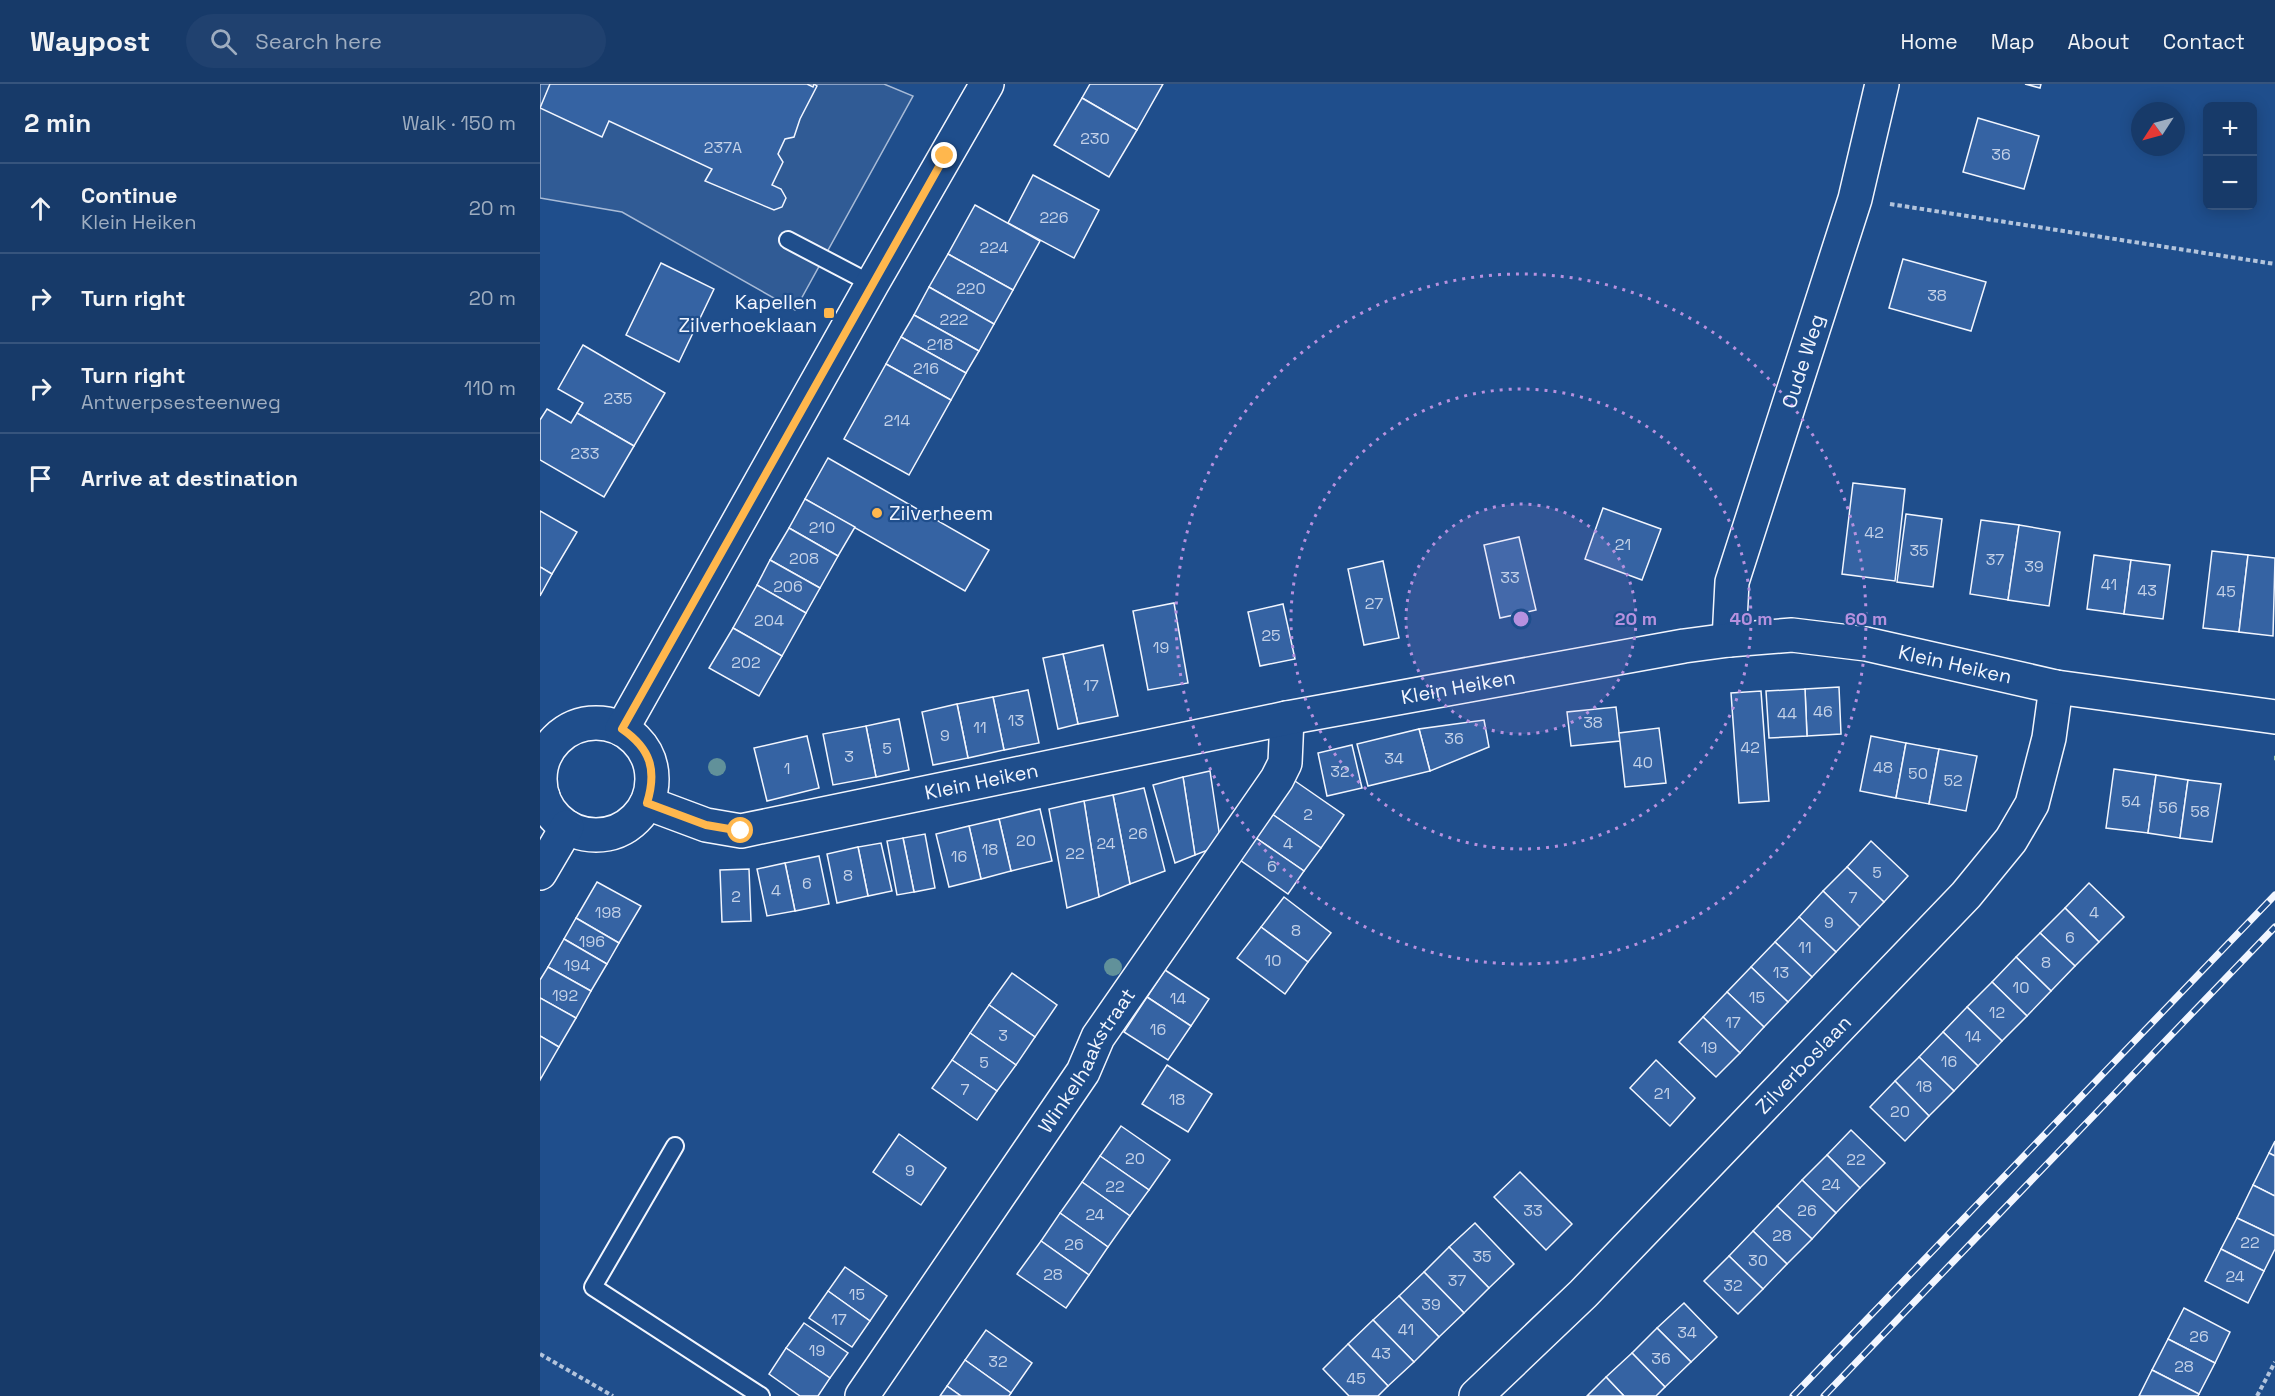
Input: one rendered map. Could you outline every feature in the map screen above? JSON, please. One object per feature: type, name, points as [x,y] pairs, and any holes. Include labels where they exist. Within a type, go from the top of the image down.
[{"type":"street","name":"Oude Weg","points":[[1729,640],[1732,582],[1855,199],[1882,84]]},
{"type":"street","points":[[622,729],[982,86]]},
{"type":"street","name":"Klein Heiken","points":[[647,803],[706,825],[741,831],[1287,718],[1729,640],[1792,635],[1866,644],[2056,687],[2275,717]]},
{"type":"street","name":"Zilverboslaan","points":[[1476,1396],[1592,1286],[1966,895],[2011,840],[2032,804],[2049,738],[2056,687]]},
{"type":"street","name":"Winkelhaakstraat","points":[[862,1396],[1083,1072],[1098,1037],[1277,778],[1285,763],[1287,718]]},
{"type":"street","points":[[590,723],[606,724],[622,729],[636,739],[649,761],[652,770],[652,787],[647,803],[636,819],[621,830],[603,835],[584,834],[567,827],[552,814],[542,798],[540,781],[542,765],[549,749],[559,737],[573,728],[590,723]]},
{"type":"street","points":[[540,873],[567,827]]},
{"type":"lane","points":[[788,240],[872,284]]},
{"type":"lane","points":[[675,1146],[593,1287],[761,1396]]},
{"type":"path","points":[[1855,199],[2275,264]]},
{"type":"path","points":[[540,1354],[613,1396]]},
{"type":"path","points":[[2257,1396],[2275,1362]]},
{"type":"shaded area","points":[[540,84],[884,84],[913,96],[795,310],[622,212],[540,198]]},
{"type":"building","points":[[550,84],[807,84],[813,87],[814,84],[817,86],[800,119],[794,137],[785,139],[778,154],[783,162],[772,185],[781,189],[786,198],[782,207],[774,210],[705,181],[712,169],[609,121],[602,137],[540,108]]},
{"type":"building","points":[[1090,84],[1163,84],[1137,130],[1082,98]]},
{"type":"building","points":[[2025,84],[2041,84],[2040,88]]},
{"type":"building","points":[[1082,98],[1137,130],[1109,177],[1054,145]]},
{"type":"building","points":[[1978,118],[2039,136],[2024,189],[1963,172]]},
{"type":"building","points":[[1033,175],[1099,210],[1074,258],[1008,223]]},
{"type":"building","points":[[975,205],[1040,241],[1013,290],[948,254]]},
{"type":"building","points":[[948,254],[1013,290],[994,324],[929,287]]},
{"type":"building","points":[[1903,259],[1986,282],[1971,331],[1889,308]]},
{"type":"building","points":[[661,263],[714,289],[679,362],[626,335]]},
{"type":"building","points":[[929,287],[994,324],[979,351],[914,315]]},
{"type":"building","points":[[914,315],[979,351],[966,373],[901,337]]},
{"type":"building","points":[[901,337],[966,373],[951,400],[886,364]]},
{"type":"building","points":[[583,345],[665,393],[634,446],[577,413],[583,403],[558,389]]},
{"type":"building","points":[[886,364],[951,400],[909,475],[844,439]]},
{"type":"building","points":[[547,409],[571,423],[577,413],[634,446],[604,497],[540,460],[540,420]]},
{"type":"building","name":"Zilverheem","points":[[828,458],[989,550],[965,591],[805,499]]},
{"type":"building","points":[[1853,483],[1905,489],[1895,581],[1842,574]]},
{"type":"building","points":[[805,499],[855,527],[838,556],[789,528]]},
{"type":"building","points":[[1603,508],[1661,529],[1642,580],[1585,559]]},
{"type":"building","points":[[540,511],[577,532],[552,574],[540,567]]},
{"type":"building","points":[[1906,514],[1942,519],[1933,587],[1897,582]]},
{"type":"building","points":[[1981,520],[2019,525],[2008,600],[1970,594]]},
{"type":"building","points":[[2019,525],[2060,532],[2049,606],[2008,600]]},
{"type":"building","points":[[789,528],[838,556],[820,588],[770,560]]},
{"type":"building","points":[[1519,537],[1536,610],[1500,618],[1484,545]]},
{"type":"building","points":[[2212,551],[2248,555],[2239,632],[2203,628]]},
{"type":"building","points":[[2094,555],[2131,560],[2124,614],[2087,609]]},
{"type":"building","points":[[2248,555],[2275,558],[2273,636],[2239,632]]},
{"type":"building","points":[[770,560],[820,588],[806,613],[757,585]]},
{"type":"building","points":[[2131,560],[2170,565],[2163,619],[2124,614]]},
{"type":"building","points":[[1383,561],[1399,638],[1364,645],[1348,569]]},
{"type":"building","points":[[540,567],[552,574],[540,596]]},
{"type":"building","points":[[757,585],[806,613],[782,656],[733,628]]},
{"type":"building","points":[[1174,603],[1188,683],[1148,690],[1133,611]]},
{"type":"building","points":[[1283,604],[1295,659],[1260,666],[1248,612]]},
{"type":"building","points":[[733,628],[782,656],[759,696],[709,668]]},
{"type":"building","points":[[1103,645],[1118,716],[1078,724],[1063,654]]},
{"type":"building","points":[[1063,654],[1078,724],[1058,729],[1043,658]]},
{"type":"building","points":[[1839,687],[1841,734],[1807,736],[1805,689]]},
{"type":"building","points":[[1805,689],[1807,736],[1769,738],[1766,691]]},
{"type":"building","points":[[1028,690],[1039,743],[1004,750],[993,697]]},
{"type":"building","points":[[1761,691],[1769,801],[1739,803],[1731,693]]},
{"type":"building","points":[[993,697],[1004,750],[968,758],[957,704]]},
{"type":"building","points":[[957,704],[968,758],[933,765],[922,712]]},
{"type":"building","points":[[1616,707],[1620,741],[1571,746],[1567,712]]},
{"type":"building","points":[[899,719],[909,770],[876,777],[866,726]]},
{"type":"building","points":[[1484,720],[1489,747],[1430,771],[1419,729]]},
{"type":"building","points":[[866,726],[876,777],[833,785],[823,734]]},
{"type":"building","points":[[1659,728],[1666,783],[1625,787],[1619,733]]},
{"type":"building","points":[[1419,729],[1430,771],[1368,786],[1357,744]]},
{"type":"building","points":[[807,736],[819,788],[767,801],[754,748]]},
{"type":"building","points":[[1871,736],[1906,743],[1896,798],[1860,791]]},
{"type":"building","points":[[1906,743],[1939,749],[1929,804],[1896,798]]},
{"type":"building","points":[[1352,745],[1362,788],[1327,796],[1318,753]]},
{"type":"building","points":[[1939,749],[1977,756],[1966,811],[1929,804]]},
{"type":"building","points":[[2114,769],[2156,775],[2148,833],[2106,828]]},
{"type":"building","points":[[1210,771],[1221,845],[1195,855],[1183,777]]},
{"type":"building","points":[[2156,775],[2188,780],[2180,838],[2148,833]]},
{"type":"building","points":[[1183,777],[1195,855],[1175,863],[1153,785]]},
{"type":"building","points":[[2188,780],[2221,784],[2212,842],[2180,838]]},
{"type":"building","points":[[1295,781],[1344,815],[1321,848],[1272,814]]},
{"type":"building","points":[[1144,788],[1165,871],[1130,884],[1113,795]]},
{"type":"building","points":[[1113,795],[1130,884],[1099,897],[1084,801]]},
{"type":"building","points":[[1084,801],[1099,897],[1067,908],[1049,809]]},
{"type":"building","points":[[1040,809],[1052,861],[1011,871],[999,819]]},
{"type":"building","points":[[1272,814],[1321,848],[1304,871],[1256,838]]},
{"type":"building","points":[[999,819],[1011,871],[981,879],[969,826]]},
{"type":"building","points":[[969,826],[981,879],[949,887],[936,834]]},
{"type":"building","points":[[925,834],[935,888],[914,892],[903,838]]},
{"type":"building","points":[[903,838],[914,892],[897,895],[887,841]]},
{"type":"building","points":[[1256,838],[1304,871],[1288,894],[1240,860]]},
{"type":"building","points":[[1871,841],[1908,876],[1884,902],[1847,867]]},
{"type":"building","points":[[881,843],[892,891],[868,896],[858,847]]},
{"type":"building","points":[[858,847],[868,896],[837,903],[827,854]]},
{"type":"building","points":[[819,856],[829,904],[795,911],[785,863]]},
{"type":"building","points":[[785,863],[795,911],[767,916],[757,869]]},
{"type":"building","points":[[1847,867],[1884,902],[1860,927],[1823,891]]},
{"type":"building","points":[[749,869],[751,921],[722,922],[720,870]]},
{"type":"building","points":[[597,882],[641,906],[619,943],[576,918]]},
{"type":"building","points":[[2089,883],[2124,917],[2099,942],[2065,908]]},
{"type":"building","points":[[1823,891],[1860,927],[1836,952],[1799,917]]},
{"type":"building","points":[[1284,897],[1331,933],[1308,962],[1261,927]]},
{"type":"building","points":[[2065,908],[2099,942],[2075,966],[2040,933]]},
{"type":"building","points":[[1799,917],[1836,952],[1812,977],[1775,942]]},
{"type":"building","points":[[576,918],[619,943],[607,964],[564,939]]},
{"type":"building","points":[[1261,927],[1308,962],[1285,994],[1237,958]]},
{"type":"building","points":[[2040,933],[2075,966],[2051,991],[2016,957]]},
{"type":"building","points":[[564,939],[607,964],[591,991],[548,967]]},
{"type":"building","points":[[1775,942],[1812,977],[1788,1002],[1751,967]]},
{"type":"building","points":[[2016,957],[2051,991],[2027,1016],[1992,982]]},
{"type":"building","points":[[548,967],[591,991],[576,1018],[540,998],[540,980]]},
{"type":"building","points":[[1751,967],[1788,1002],[1764,1027],[1727,992]]},
{"type":"building","points":[[1165,970],[1209,999],[1191,1026],[1147,997]]},
{"type":"building","points":[[1012,973],[1057,1005],[1035,1037],[989,1005]]},
{"type":"building","points":[[1992,982],[2027,1016],[2002,1041],[1967,1007]]},
{"type":"building","points":[[1727,992],[1764,1027],[1740,1053],[1703,1017]]},
{"type":"building","points":[[1147,997],[1191,1026],[1168,1060],[1124,1032]]},
{"type":"building","points":[[540,998],[576,1018],[559,1047],[540,1036]]},
{"type":"building","points":[[989,1005],[1035,1037],[1016,1065],[970,1033]]},
{"type":"building","points":[[1967,1007],[2002,1041],[1978,1066],[1943,1032]]},
{"type":"building","points":[[1703,1017],[1740,1053],[1716,1077],[1679,1042]]},
{"type":"building","points":[[1943,1032],[1978,1066],[1954,1091],[1919,1057]]},
{"type":"building","points":[[970,1033],[1016,1065],[997,1091],[952,1060]]},
{"type":"building","points":[[540,1036],[559,1047],[540,1080]]},
{"type":"building","points":[[1919,1057],[1954,1091],[1929,1116],[1895,1081]]},
{"type":"building","points":[[952,1060],[997,1091],[977,1120],[932,1088]]},
{"type":"building","points":[[1656,1060],[1695,1098],[1670,1126],[1630,1088]]},
{"type":"building","points":[[1167,1065],[1212,1094],[1188,1132],[1142,1104]]},
{"type":"building","points":[[1895,1081],[1929,1116],[1905,1141],[1870,1107]]},
{"type":"building","points":[[1121,1126],[1170,1160],[1149,1190],[1100,1156]]},
{"type":"building","points":[[1851,1130],[1885,1163],[1860,1188],[1827,1155]]},
{"type":"building","points":[[899,1134],[946,1168],[921,1205],[873,1172]]},
{"type":"building","points":[[2275,1141],[2275,1156],[2269,1153]]},
{"type":"building","points":[[2269,1153],[2275,1156],[2275,1196],[2253,1185]]},
{"type":"building","points":[[1827,1155],[1860,1188],[1836,1213],[1802,1180]]},
{"type":"building","points":[[1100,1156],[1149,1190],[1130,1216],[1082,1182]]},
{"type":"building","points":[[1520,1172],[1572,1224],[1546,1250],[1494,1197]]},
{"type":"building","points":[[1802,1180],[1836,1213],[1812,1239],[1777,1206]]},
{"type":"building","points":[[1082,1182],[1130,1216],[1108,1247],[1060,1213]]},
{"type":"building","points":[[2253,1185],[2275,1196],[2275,1236],[2237,1218]]},
{"type":"building","points":[[1777,1206],[1812,1239],[1787,1264],[1753,1231]]},
{"type":"building","points":[[1060,1213],[1108,1247],[1089,1275],[1041,1241]]},
{"type":"building","points":[[2237,1218],[2275,1236],[2275,1249],[2264,1271],[2221,1249]]},
{"type":"building","points":[[1475,1223],[1514,1264],[1489,1288],[1449,1247]]},
{"type":"building","points":[[1753,1231],[1787,1264],[1763,1289],[1729,1256]]},
{"type":"building","points":[[1041,1241],[1089,1275],[1066,1308],[1017,1274]]},
{"type":"building","points":[[1449,1247],[1489,1288],[1464,1313],[1424,1272]]},
{"type":"building","points":[[2221,1249],[2264,1271],[2248,1303],[2205,1281]]},
{"type":"building","points":[[1729,1256],[1763,1289],[1738,1314],[1704,1281]]},
{"type":"building","points":[[845,1267],[887,1296],[870,1321],[828,1291]]},
{"type":"building","points":[[1424,1272],[1464,1313],[1439,1337],[1399,1296]]},
{"type":"building","points":[[828,1291],[870,1321],[852,1347],[809,1318]]},
{"type":"building","points":[[1399,1296],[1439,1337],[1414,1362],[1373,1320]]},
{"type":"building","points":[[1684,1303],[1717,1337],[1691,1362],[1657,1328]]},
{"type":"building","points":[[2184,1308],[2230,1332],[2215,1363],[2168,1339]]},
{"type":"building","points":[[1373,1320],[1414,1362],[1388,1386],[1348,1344]]},
{"type":"building","points":[[804,1323],[848,1353],[830,1378],[786,1348]]},
{"type":"building","points":[[1657,1328],[1691,1362],[1665,1387],[1632,1353]]},
{"type":"building","points":[[986,1330],[1032,1363],[1011,1393],[965,1360]]},
{"type":"building","points":[[2168,1339],[2215,1363],[2199,1394],[2152,1370]]},
{"type":"building","points":[[1348,1344],[1388,1386],[1378,1396],[1349,1396],[1323,1369]]},
{"type":"building","points":[[786,1348],[830,1378],[818,1396],[800,1396],[769,1374]]},
{"type":"building","points":[[1632,1353],[1665,1387],[1656,1396],[1624,1396],[1606,1377]]},
{"type":"building","points":[[965,1360],[1011,1393],[1009,1396],[961,1396],[947,1386]]},
{"type":"building","points":[[2152,1370],[2199,1394],[2198,1396],[2139,1396]]},
{"type":"building","points":[[1606,1377],[1624,1396],[1587,1396]]},
{"type":"building","points":[[947,1386],[961,1396],[940,1396]]},
{"type":"railway","points":[[1793,1396],[2275,895]]},
{"type":"railway","points":[[1824,1396],[2275,927]]},
{"type":"place","name":"Kapellen Zilverhoeklaan","points":[[829,313]]},
{"type":"place","name":"Zilverheem","points":[[877,513]]},
{"type":"route","points":[[741,831],[706,825],[647,803],[652,787],[652,770],[646,753],[636,739],[622,729],[945,156]]}]
